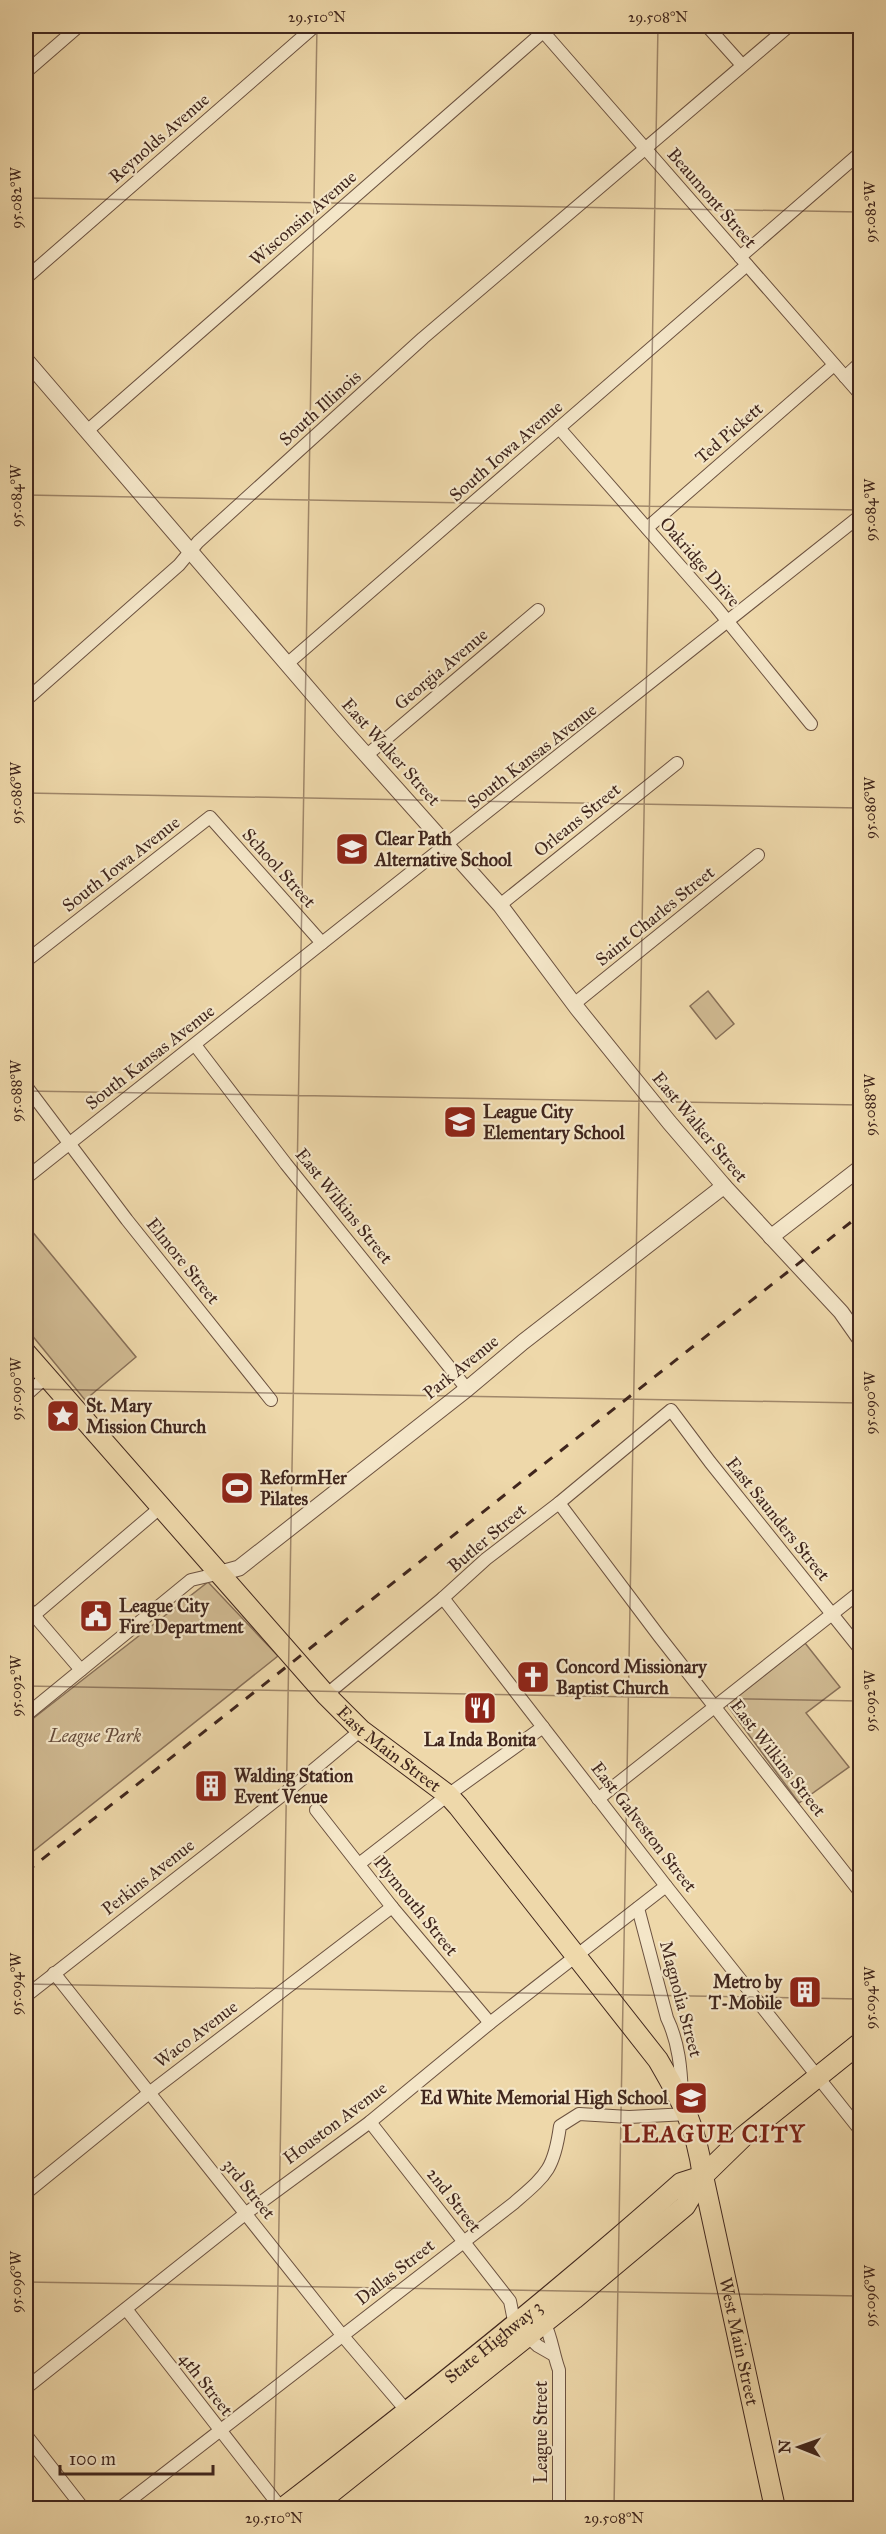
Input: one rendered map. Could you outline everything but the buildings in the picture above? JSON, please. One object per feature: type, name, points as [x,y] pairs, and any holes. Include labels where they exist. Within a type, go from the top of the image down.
[{"type":"main road","name":"East Main Street","points":[[26,1353],[326,1695],[361,1730],[448,1795],[658,2060],[685,2107],[698,2143],[703,2176]]},
{"type":"main road","name":"State Highway 3","points":[[312,2508],[413,2418],[530,2323],[681,2183],[703,2176],[744,2136],[861,2043]]},
{"type":"main road","name":"West Main Street","points":[[703,2176],[775,2508]]},
{"type":"main road","name":"State Highway 3","points":[[282,2508],[413,2418]]},
{"type":"street","points":[[26,72],[79,26]]},
{"type":"street","name":"Reynolds Avenue","points":[[26,278],[315,26]]},
{"type":"street","points":[[707,26],[742,64]]},
{"type":"street","name":"South Illinois","points":[[26,700],[191,552],[198,542],[423,338],[789,26]]},
{"type":"street","name":"Beaumont Street","points":[[541,29],[861,394]]},
{"type":"street","name":"Wisconsin Avenue","points":[[87,431],[541,29]]},
{"type":"street","name":"South Iowa Avenue","points":[[288,664],[559,428],[861,153]]},
{"type":"street","name":"East Walker Street","points":[[26,360],[367,755],[449,845],[500,905],[574,1004],[724,1186],[841,1312],[861,1339]]},
{"type":"street","points":[[845,377],[861,363]]},
{"type":"street","name":"Ted Pickett","points":[[647,528],[834,365]]},
{"type":"street","name":"Oakridge Drive","points":[[559,428],[729,623],[811,724]]},
{"type":"street","name":"South Kansas Avenue","points":[[26,1178],[449,845],[861,516]]},
{"type":"street","name":"Georgia Avenue","points":[[367,755],[538,610]]},
{"type":"street","name":"Orleans Street","points":[[500,905],[677,763]]},
{"type":"street","name":"South Iowa Avenue","points":[[26,961],[210,817]]},
{"type":"street","name":"School Street","points":[[210,817],[322,943]]},
{"type":"street","name":"Saint Charles Street","points":[[574,1004],[758,855]]},
{"type":"street","name":"East Wilkins Street","points":[[195,1045],[286,1164],[467,1389]]},
{"type":"street","name":"Elmore Street","points":[[26,1086],[271,1400]]},
{"type":"street","points":[[771,1237],[861,1168]]},
{"type":"street","name":"Park Avenue","points":[[220,1573],[239,1568],[467,1389],[523,1342],[724,1186]]},
{"type":"street","points":[[26,1395],[46,1377]]},
{"type":"street","name":"Butler Street","points":[[326,1695],[443,1598],[486,1559],[559,1503],[671,1410]]},
{"type":"street","name":"East Saunders Street","points":[[671,1410],[710,1462],[861,1649]]},
{"type":"street","name":"East Wilkins Street","points":[[559,1503],[714,1706],[861,1892]]},
{"type":"street","points":[[81,1670],[28,1614],[161,1507]]},
{"type":"street","points":[[26,1715],[191,1580],[220,1573]]},
{"type":"street","points":[[598,1798],[861,1592]]},
{"type":"street","name":"East Galveston Street","points":[[443,1598],[666,1886],[861,2130]]},
{"type":"street","points":[[359,1864],[448,1795],[543,1727]]},
{"type":"street","name":"Perkins Avenue","points":[[26,1996],[294,1786],[361,1730]]},
{"type":"street","name":"Plymouth Street","points":[[316,1810],[392,1907],[490,2023]]},
{"type":"street","name":"Houston Avenue","points":[[26,2388],[245,2214],[370,2122],[490,2023],[666,1886]]},
{"type":"street","name":"Waco Avenue","points":[[26,2193],[149,2093],[392,1907]]},
{"type":"street","name":"Magnolia Street","points":[[638,1908],[668,2018],[674,2031],[685,2107]]},
{"type":"street","name":"3rd Street","points":[[54,1973],[342,2335],[413,2418]]},
{"type":"street","name":"Dallas Street","points":[[120,2508],[543,2177],[553,2162],[560,2126],[579,2114],[629,2116],[685,2107]]},
{"type":"street","name":"2nd Street","points":[[370,2122],[510,2301],[513,2316],[530,2323]]},
{"type":"street","name":"2nd Street","points":[[510,2301],[517,2302],[530,2323]]},
{"type":"street","name":"4th Street","points":[[126,2309],[282,2508]]},
{"type":"street","points":[[530,2323],[538,2346],[552,2354]]},
{"type":"street","name":"League Street","points":[[530,2323],[551,2336],[552,2354],[559,2370],[559,2508]]},
{"type":"street","points":[[26,2435],[83,2508]]},
{"type":"green space","points":[[708,991],[734,1024],[716,1039],[690,1006]]},
{"type":"green space","points":[[26,1224],[136,1357],[85,1400],[26,1328]]},
{"type":"green space","name":"League Park","points":[[208,1582],[278,1656],[26,1857],[26,1724]]},
{"type":"green space","points":[[805,1643],[840,1687],[806,1713],[849,1767],[799,1803],[727,1705]]},
{"type":"railway","points":[[26,1872],[860,1215]]},
{"type":"place","name":"Clear Path Alternative School","points":[[352,849]]},
{"type":"place","name":"League City Elementary School","points":[[460,1122]]},
{"type":"place","name":"St. Mary Mission Church","points":[[63,1416]]},
{"type":"place","name":"ReformHer Pilates","points":[[237,1488]]},
{"type":"place","name":"League City Fire Department","points":[[96,1616]]},
{"type":"place","name":"Concord Missionary Baptist Church","points":[[533,1677]]},
{"type":"place","name":"La Inda Bonita","points":[[480,1708]]},
{"type":"place","name":"Walding Station Event Venue","points":[[211,1786]]},
{"type":"place","name":"Metro by T-Mobile","points":[[805,1992]]},
{"type":"place","name":"Ed White Memorial High School","points":[[691,2098]]},
{"type":"district","name":"LEAGUE CITY","points":[[714,2134]]}]
